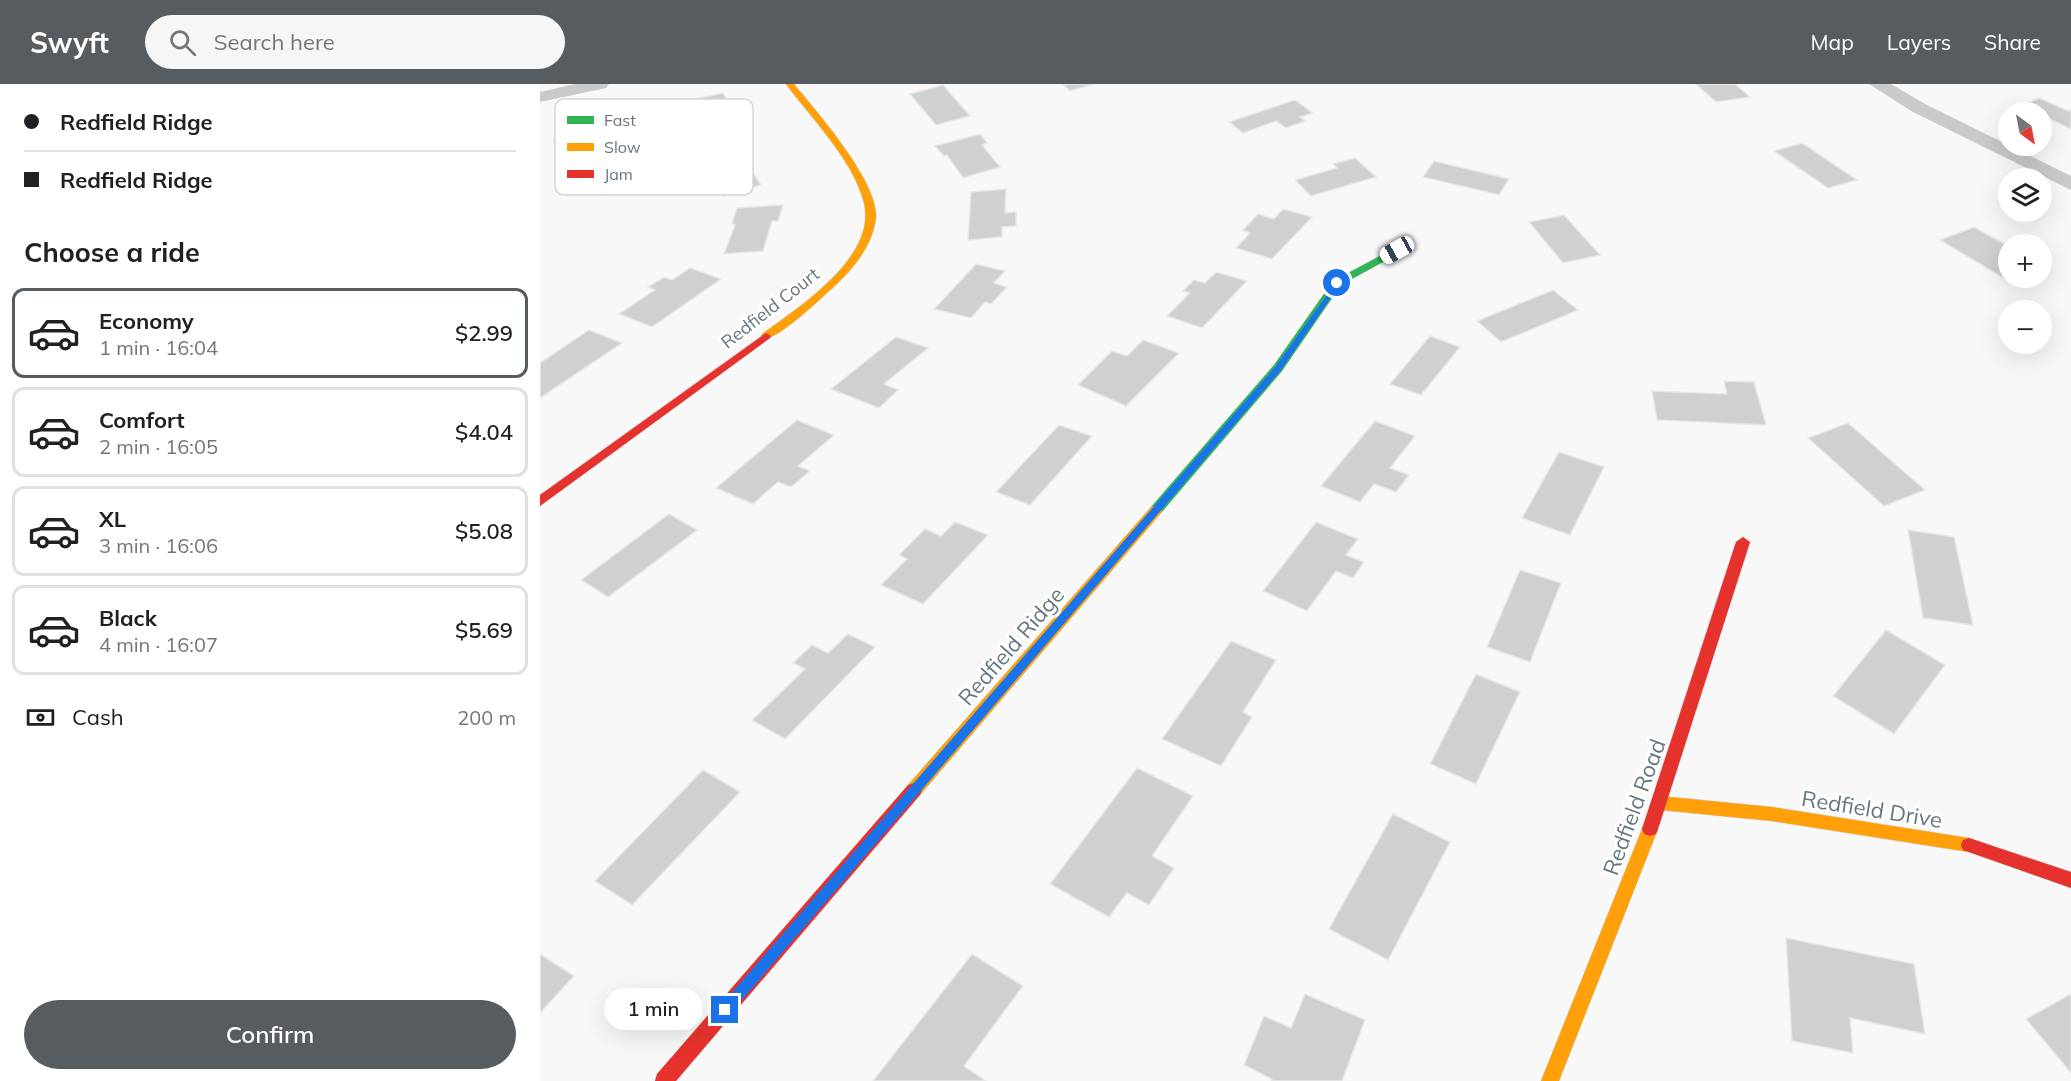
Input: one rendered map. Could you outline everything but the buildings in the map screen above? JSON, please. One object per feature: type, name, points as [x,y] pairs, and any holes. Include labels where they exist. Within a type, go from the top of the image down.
[{"type":"street","points":[[540,97],[600,84]]},
{"type":"street","name":"Redfield Court","points":[[540,501],[824,293],[855,259],[872,214],[864,188],[790,84]]},
{"type":"street","points":[[1878,84],[1919,108],[2071,184]]},
{"type":"street","name":"Redfield Ridge","points":[[664,1081],[1278,368],[1337,283],[1397,250]]},
{"type":"street","name":"Redfield Road","points":[[1550,1081],[1660,803],[1743,543]]},
{"type":"street","name":"Redfield Drive","points":[[1660,803],[1772,814],[1979,847],[2071,880]]},
{"type":"traffic: fast","points":[[1156,510],[1278,368],[1337,283],[1397,250]]},
{"type":"traffic: slow","points":[[766,336],[815,299],[846,268],[859,251],[867,233],[871,215],[869,201],[851,166],[790,84]]},
{"type":"traffic: slow","points":[[914,790],[1156,510]]},
{"type":"traffic: slow","points":[[1660,803],[1772,814],[1969,845]]},
{"type":"traffic: slow","points":[[1550,1081],[1650,829]]},
{"type":"traffic: jam","points":[[540,501],[766,336]]},
{"type":"traffic: jam","points":[[1650,829],[1743,542]]},
{"type":"traffic: jam","points":[[664,1081],[914,790]]},
{"type":"traffic: jam","points":[[1969,845],[2071,880]]},
{"type":"route","points":[[725,1010],[1278,368],[1337,283]]}]
